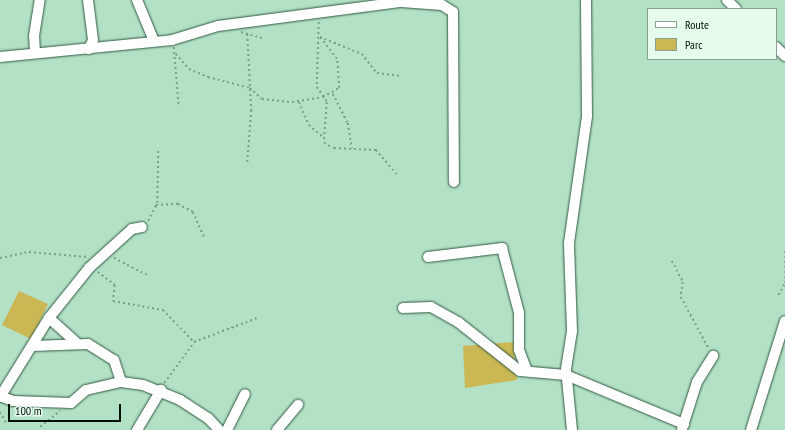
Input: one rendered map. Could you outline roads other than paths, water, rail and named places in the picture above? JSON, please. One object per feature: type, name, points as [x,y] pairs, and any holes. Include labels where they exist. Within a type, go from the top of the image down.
[{"type":"street","points":[[35,53],[34,36],[40,0]]},
{"type":"street","points":[[88,0],[93,40],[89,49]]},
{"type":"street","points":[[137,0],[154,41]]},
{"type":"street","points":[[572,430],[566,375],[572,331],[571,224],[587,116],[586,0]]},
{"type":"street","points":[[727,0],[735,8]]},
{"type":"street","points":[[0,57],[172,40],[230,24],[318,14],[389,2],[442,5],[453,12],[454,182]]},
{"type":"street","points":[[777,48],[785,56]]},
{"type":"street","points":[[142,227],[132,229],[89,268],[50,318],[0,397],[13,401],[71,403],[86,390],[121,382],[161,390],[208,418],[219,430]]},
{"type":"street","points":[[428,257],[502,248],[519,313],[519,350],[527,372]]},
{"type":"street","points":[[403,308],[431,307],[458,322],[520,371],[566,375],[683,427],[697,382],[713,356]]},
{"type":"street","points":[[50,318],[76,342]]},
{"type":"street","points":[[751,430],[785,321]]},
{"type":"street","points":[[32,346],[76,342],[88,344],[114,360],[121,382]]},
{"type":"street","points":[[137,430],[161,390]]},
{"type":"street","points":[[227,430],[245,394]]},
{"type":"street","points":[[277,430],[298,405]]}]
